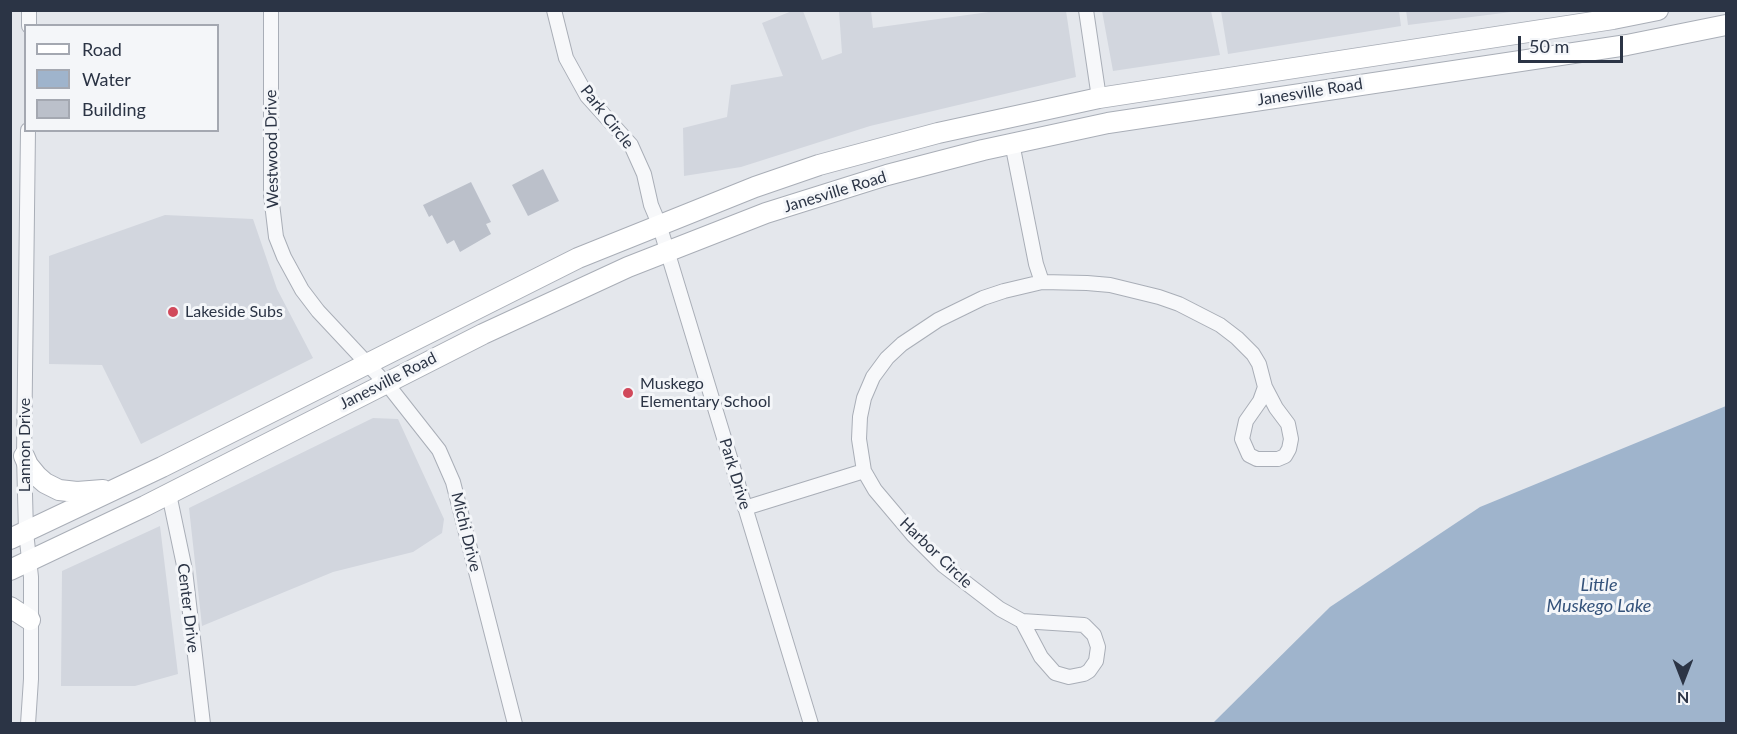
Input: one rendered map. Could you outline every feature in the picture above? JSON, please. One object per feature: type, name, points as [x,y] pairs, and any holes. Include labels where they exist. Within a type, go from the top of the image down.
[{"type":"main road","name":"Janesville Road","points":[[18,536],[369,364],[578,258],[659,224],[819,165],[884,146],[964,127],[1099,99],[1546,30],[1658,10]]},
{"type":"main road","name":"Janesville Road","points":[[10,570],[169,494],[483,334],[628,267],[788,206],[886,175],[1018,142],[1108,123],[1627,45],[1726,25]]},
{"type":"main road","points":[[1546,30],[1551,56]]},
{"type":"main road","points":[[1432,47],[1437,73]]},
{"type":"main road","points":[[1306,67],[1310,92]]},
{"type":"main road","points":[[964,127],[987,131],[1018,142],[1079,120],[1099,99],[1119,113],[1145,117]]},
{"type":"main road","points":[[1018,142],[1012,134],[1016,130],[1065,106]]},
{"type":"main road","points":[[266,415],[277,438]]},
{"type":"main road","points":[[24,456],[37,476],[58,490],[77,492],[100,490],[137,479]]},
{"type":"main road","points":[[10,607],[30,620]]},
{"type":"street","name":"Westwood Drive","points":[[271,10],[271,195],[276,237],[302,290],[340,336],[369,364]]},
{"type":"street","name":"Park Circle","points":[[554,10],[566,58],[587,96],[631,145],[644,174],[651,205],[659,224]]},
{"type":"street","points":[[1086,10],[1099,99]]},
{"type":"street","name":"Lannon Drive","points":[[28,132],[24,456],[18,536],[29,560],[31,578],[31,679],[28,723]]},
{"type":"street","points":[[1018,142],[1036,264],[1042,282]]},
{"type":"street","name":"Park Drive","points":[[659,224],[811,723]]},
{"type":"street","name":"Harbor Circle","points":[[1022,621],[1041,657],[1055,673],[1069,677],[1084,674],[1096,661],[1098,647],[1094,634],[1084,625],[1022,621],[1000,609],[944,566],[913,535],[875,490],[864,471],[859,439],[860,417],[864,398],[873,377],[887,358],[918,332],[960,308],[1004,291],[1042,282],[1110,285],[1179,304],[1220,325],[1253,354],[1259,364],[1265,387],[1288,424],[1291,439],[1289,449],[1284,456],[1278,459],[1257,459],[1249,455],[1242,439],[1246,421],[1260,401],[1265,387]]},
{"type":"street","name":"Michi Drive","points":[[369,364],[439,450],[453,482],[515,723]]},
{"type":"street","points":[[745,508],[864,471]]},
{"type":"street","name":"Center Drive","points":[[169,494],[185,570],[203,723]]},
{"type":"shaded area","points":[[1406,10],[1519,10],[1519,11],[1408,25]]},
{"type":"shaded area","points":[[792,11],[803,11],[822,60],[842,53],[839,11],[871,11],[873,28],[996,11],[1066,11],[1076,77],[870,126],[741,167],[684,176],[683,128],[727,117],[731,85],[783,76],[762,23]]},
{"type":"shaded area","points":[[1102,11],[1211,11],[1220,55],[1113,71]]},
{"type":"shaded area","points":[[1221,11],[1399,11],[1401,26],[1228,54]]},
{"type":"shaded area","points":[[165,215],[253,219],[277,289],[313,358],[141,444],[102,365],[49,364],[49,256]]},
{"type":"shaded area","points":[[373,418],[398,419],[444,519],[442,533],[413,552],[333,572],[202,626],[189,508]]},
{"type":"shaded area","points":[[160,526],[178,674],[135,686],[61,686],[62,571]]},
{"type":"water","name":"Little Muskego Lake","points":[[1726,406],[1726,723],[1213,723],[1330,607],[1480,507]]},
{"type":"building","points":[[543,169],[559,201],[528,216],[512,185]]},
{"type":"building","points":[[471,182],[491,222],[486,224],[491,234],[460,252],[454,240],[447,244],[432,215],[429,217],[423,205]]},
{"type":"place","name":"Lakeside Subs","points":[[173,312]]},
{"type":"place","name":"Muskego Elementary School","points":[[628,393]]}]
